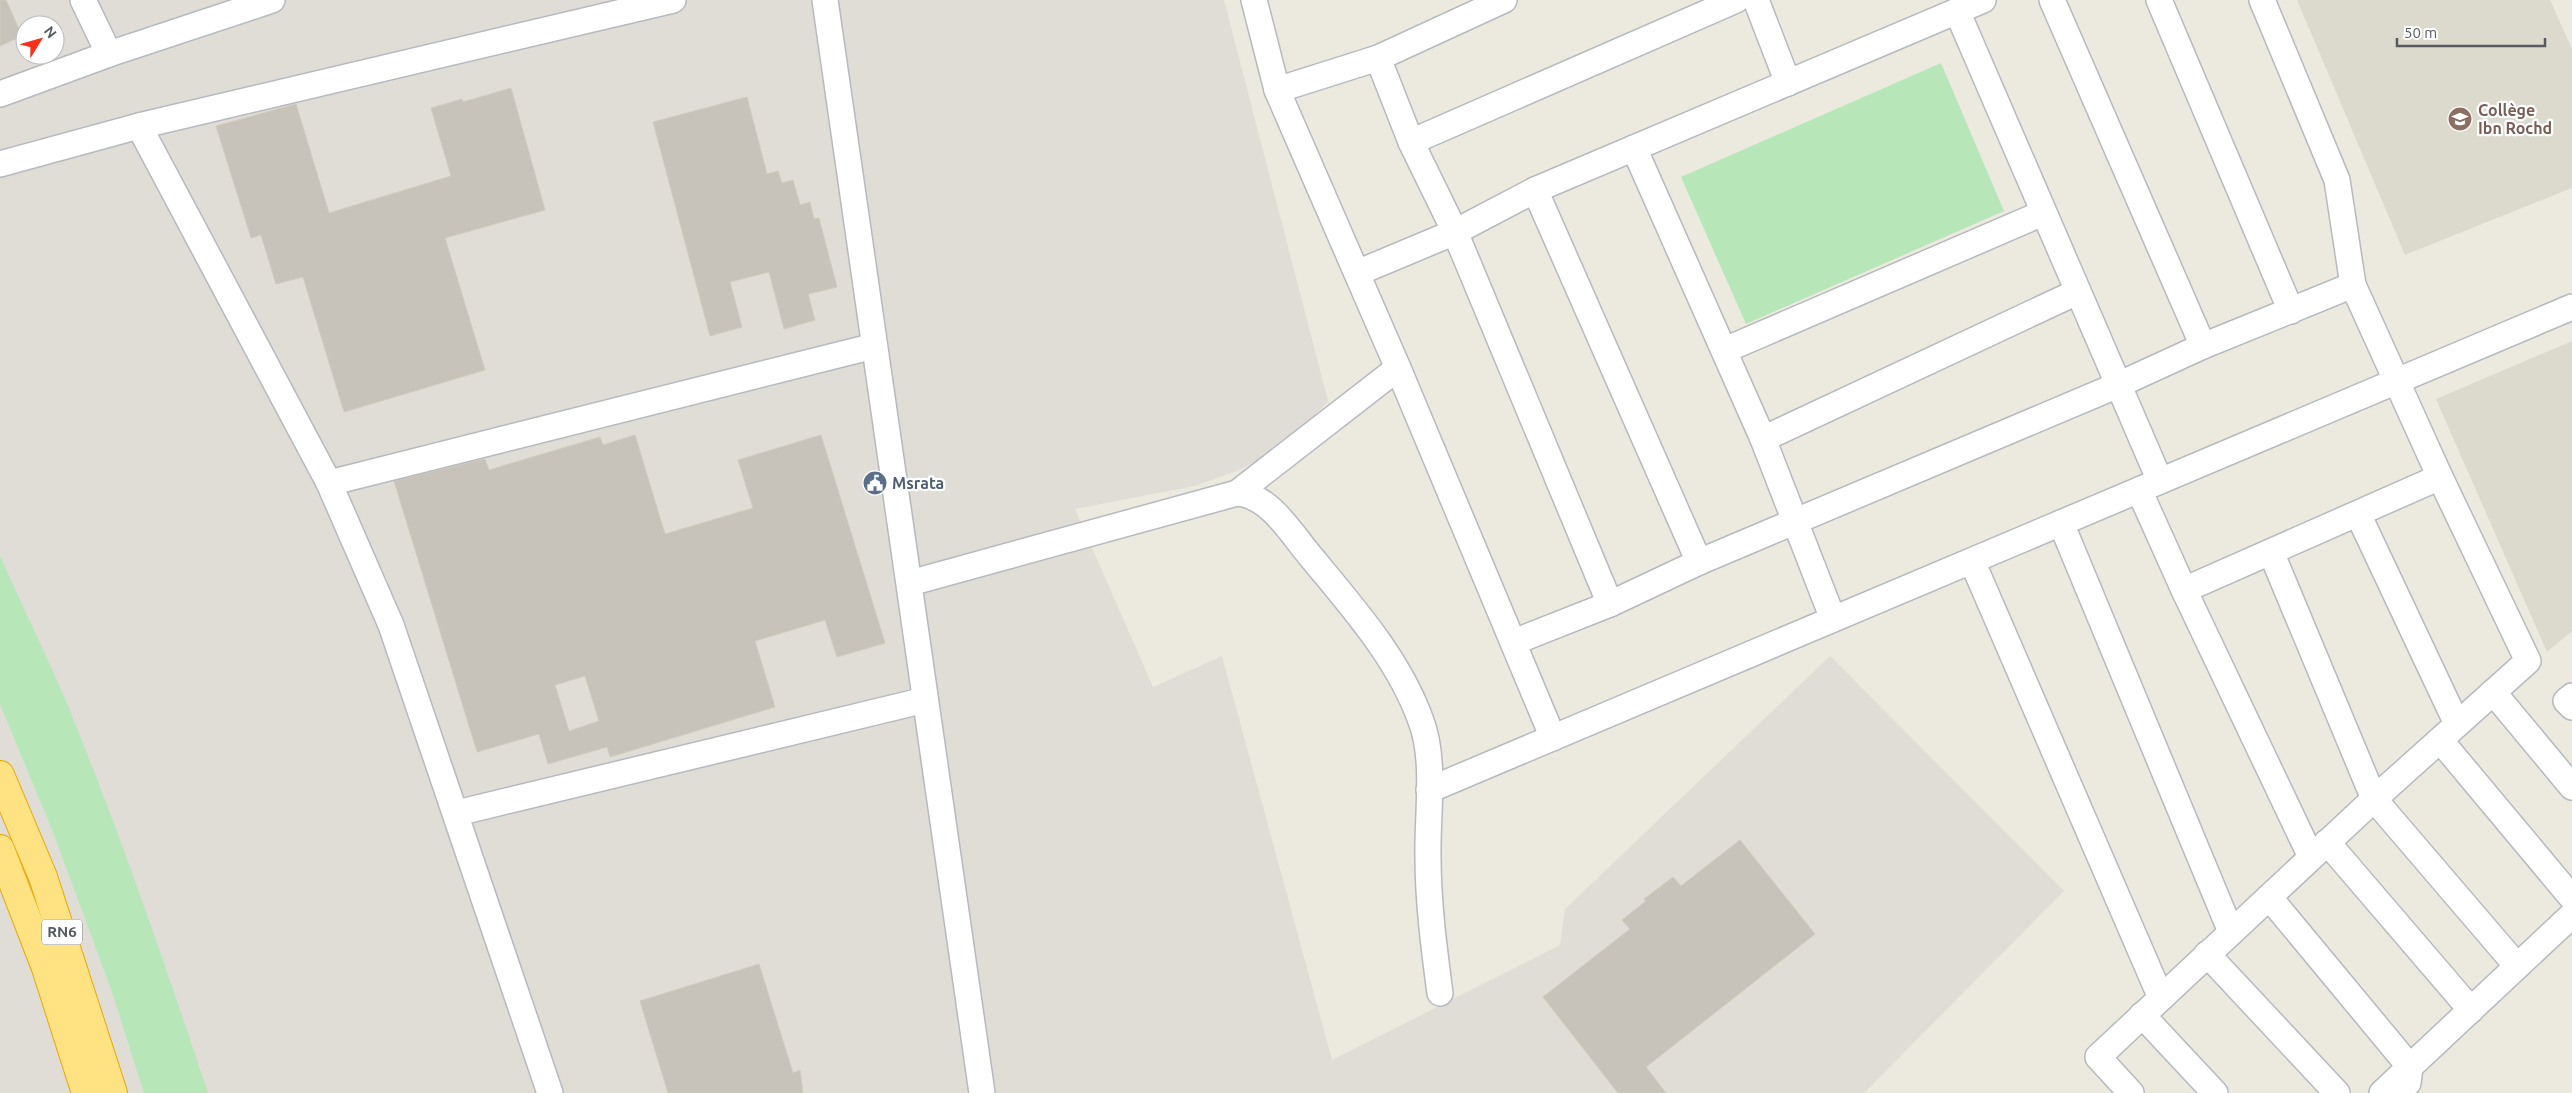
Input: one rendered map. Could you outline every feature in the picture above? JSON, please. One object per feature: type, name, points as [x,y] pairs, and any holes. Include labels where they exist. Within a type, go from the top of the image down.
[{"type":"highway","name":"RN6","points":[[0,775],[43,877],[113,1093]]},
{"type":"highway","name":"RN6","points":[[0,849],[46,968],[86,1093]]},
{"type":"street","points":[[83,0],[109,54]]},
{"type":"street","points":[[0,164],[139,126],[673,0]]},
{"type":"street","points":[[825,0],[982,1093]]},
{"type":"street","points":[[1277,90],[1378,58],[1504,0]]},
{"type":"street","points":[[1411,142],[1736,0]]},
{"type":"street","points":[[1756,0],[1788,83]]},
{"type":"street","points":[[1357,273],[1455,232],[1535,190],[1983,0]]},
{"type":"street","points":[[2052,0],[2203,346]]},
{"type":"street","points":[[2159,0],[2291,311]]},
{"type":"street","points":[[2131,1093],[2098,1057],[2374,798],[2528,661],[2440,477],[2353,285],[2337,180],[2262,0]]},
{"type":"street","points":[[0,94],[109,54],[264,1]]},
{"type":"street","points":[[1257,1],[1277,90],[1398,368],[1553,738]]},
{"type":"street","points":[[1957,11],[2042,214],[2118,386],[2184,590],[2320,850],[2471,1010]]},
{"type":"street","points":[[1378,58],[1411,142],[1455,232],[1610,604]]},
{"type":"street","points":[[139,126],[329,483],[391,625],[457,813],[550,1093]]},
{"type":"street","points":[[1634,148],[1763,439],[1833,619]]},
{"type":"street","points":[[1535,190],[1699,562]]},
{"type":"street","points":[[1725,350],[2042,214]]},
{"type":"street","points":[[1514,642],[1610,604],[1699,562],[2118,386],[2203,346],[2353,285]]},
{"type":"street","points":[[1763,439],[2077,292]]},
{"type":"street","points":[[1429,790],[2572,307]]},
{"type":"street","points":[[329,483],[874,346]]},
{"type":"street","points":[[1236,494],[1398,368]]},
{"type":"street","points":[[2184,590],[2440,477]]},
{"type":"street","points":[[910,583],[1236,494],[1249,494],[1260,501],[1288,529],[1363,619],[1406,684],[1422,722],[1426,738],[1429,790],[1429,877],[1433,942],[1440,993]]},
{"type":"street","points":[[2358,514],[2448,732],[2572,898]]},
{"type":"street","points":[[2060,523],[2231,932]]},
{"type":"street","points":[[2272,552],[2374,798],[2517,966]]},
{"type":"street","points":[[1972,561],[2161,998]]},
{"type":"street","points":[[2493,692],[2572,787]]},
{"type":"street","points":[[2572,696],[2566,701],[2572,708]]},
{"type":"street","points":[[457,813],[925,700]]},
{"type":"street","points":[[2269,897],[2410,1067],[2406,1093]]},
{"type":"street","points":[[2382,1093],[2572,915]]},
{"type":"street","points":[[2208,954],[2337,1093]]},
{"type":"street","points":[[2142,1015],[2215,1093]]},
{"type":"shaded area","points":[[0,0],[1224,0],[1328,401],[1296,436],[1278,450],[1237,471],[1195,486],[1075,509],[1153,687],[1222,656],[1332,1060],[1560,945],[1565,909],[1830,656],[2064,891],[1864,1093],[0,1093]]},
{"type":"shaded area","name":"Collège Ibn Rochd","points":[[2297,0],[2550,0],[2572,49],[2572,188],[2405,255]]},
{"type":"shaded area","points":[[2572,341],[2572,631],[2547,652],[2436,399]]},
{"type":"green space","points":[[1941,63],[2004,211],[1746,324],[1681,177]]},
{"type":"green space","points":[[0,556],[66,701],[123,847],[208,1093],[144,1093],[112,992],[53,832],[0,704]]},
{"type":"building","points":[[0,0],[6,0],[15,20],[15,39],[0,46]]},
{"type":"building","points":[[511,88],[545,210],[445,238],[485,370],[344,412],[303,277],[276,284],[261,235],[251,238],[216,126],[296,104],[329,213],[451,176],[431,108],[462,99],[463,102]]},
{"type":"building","points":[[747,97],[767,174],[778,171],[782,183],[793,180],[800,205],[810,202],[814,219],[819,218],[837,287],[808,294],[815,320],[784,329],[769,272],[730,282],[742,327],[710,336],[653,122]]},
{"type":"building","points":[[635,435],[665,534],[753,508],[738,460],[821,435],[885,643],[837,657],[825,620],[755,641],[775,707],[610,757],[607,747],[548,764],[539,734],[477,752],[394,481],[485,459],[489,470],[600,437],[603,445]],"holes":[[[585,676],[599,721],[569,731],[555,685]]]},
{"type":"building","points":[[1740,840],[1815,934],[1646,1067],[1666,1093],[1618,1093],[1543,997],[1630,929],[1622,920],[1646,901],[1644,899],[1673,877],[1681,886]]},
{"type":"building","points":[[759,964],[793,1073],[800,1070],[803,1093],[668,1093],[640,1001]]},
{"type":"place","name":"Collège Ibn Rochd","points":[[2460,119]]},
{"type":"place","name":"Msrata","points":[[875,483]]}]
